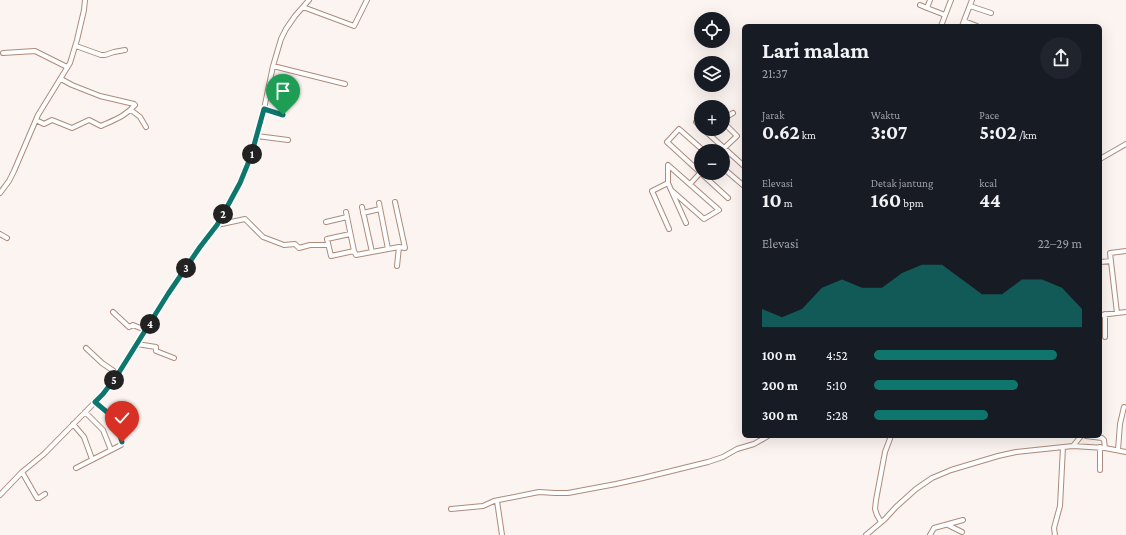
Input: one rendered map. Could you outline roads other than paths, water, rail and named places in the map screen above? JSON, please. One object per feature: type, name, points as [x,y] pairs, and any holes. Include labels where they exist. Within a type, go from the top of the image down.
[{"type":"street","points":[[0,193],[14,171],[36,120],[70,62],[76,46],[85,0]]},
{"type":"street","points":[[0,495],[22,472],[44,454],[103,394],[118,374],[168,294],[217,225],[240,183],[251,156],[264,109],[273,66],[284,33],[295,16],[309,0]]},
{"type":"street","points":[[303,7],[354,26],[367,0]]},
{"type":"street","points":[[927,8],[930,0]]},
{"type":"street","points":[[942,24],[951,0]]},
{"type":"street","points":[[963,24],[972,0]]},
{"type":"street","points":[[920,5],[945,15]]},
{"type":"street","points":[[970,6],[991,13]]},
{"type":"street","points":[[76,46],[103,55],[125,50]]},
{"type":"street","points":[[3,53],[35,52],[67,67]]},
{"type":"street","points":[[273,66],[345,84]]},
{"type":"street","points":[[36,120],[44,124],[52,120],[72,128],[89,120],[101,126],[118,119],[131,110],[135,105],[100,96],[61,79]]},
{"type":"street","points":[[269,86],[289,92]]},
{"type":"street","points":[[264,109],[283,115]]},
{"type":"street","points":[[131,110],[140,117],[146,128]]},
{"type":"street","points":[[730,115],[734,113]]},
{"type":"street","points":[[694,166],[667,142],[679,129],[696,144]]},
{"type":"street","points":[[729,144],[737,136],[730,129]]},
{"type":"street","points":[[257,136],[288,140]]},
{"type":"street","points":[[710,136],[717,144]]},
{"type":"street","points":[[1102,158],[1126,144]]},
{"type":"street","points":[[730,155],[742,164]]},
{"type":"street","points":[[671,190],[704,219],[719,210],[668,165],[668,183],[671,190],[686,223]]},
{"type":"street","points":[[730,174],[742,184]]},
{"type":"street","points":[[690,184],[694,180]]},
{"type":"street","points":[[709,180],[728,198]]},
{"type":"street","points":[[668,183],[652,191],[669,229]]},
{"type":"street","points":[[346,212],[356,255],[399,247],[405,248],[395,202]]},
{"type":"street","points":[[379,203],[388,249]]},
{"type":"street","points":[[362,207],[372,252]]},
{"type":"street","points":[[363,213],[380,209]]},
{"type":"street","points":[[326,222],[347,217]]},
{"type":"street","points":[[217,225],[245,219],[263,237],[284,245],[295,244],[299,248],[310,245],[328,245]]},
{"type":"street","points":[[0,234],[7,238]]},
{"type":"street","points":[[350,234],[327,238],[328,245],[331,256],[354,251]]},
{"type":"street","points":[[396,266],[399,247]]},
{"type":"street","points":[[1117,313],[1110,253],[1126,251]]},
{"type":"street","points":[[1102,262],[1111,261]]},
{"type":"street","points":[[113,312],[129,326],[133,325],[146,330]]},
{"type":"street","points":[[1105,336],[1102,315],[1126,312]]},
{"type":"street","points":[[137,344],[156,347],[156,351],[174,358]]},
{"type":"street","points":[[86,348],[102,363],[118,374]]},
{"type":"street","points":[[76,468],[122,443],[117,423],[113,416],[95,402]]},
{"type":"street","points":[[1118,450],[1120,424],[1124,407]]},
{"type":"street","points":[[85,412],[102,430],[111,450]]},
{"type":"street","points":[[73,424],[84,437],[92,459]]},
{"type":"street","points":[[451,509],[483,506],[496,500],[540,492],[574,492],[643,478],[708,462],[723,457],[737,449],[754,444],[764,438]]},
{"type":"street","points":[[881,522],[875,509],[885,452],[890,438]]},
{"type":"street","points":[[1073,446],[1079,438]]},
{"type":"street","points":[[1102,438],[1104,440],[1105,448]]},
{"type":"street","points":[[866,535],[916,489],[932,478],[952,470],[1016,452],[1063,447],[1073,446],[1105,448],[1126,452]]},
{"type":"street","points":[[1055,535],[1054,528],[1060,506],[1063,447]]},
{"type":"street","points":[[1100,448],[1100,470]]},
{"type":"street","points":[[22,472],[37,498],[45,494]]},
{"type":"street","points":[[496,500],[502,535]]},
{"type":"street","points":[[930,535],[934,528],[963,520]]},
{"type":"street","points":[[947,525],[962,532]]}]
